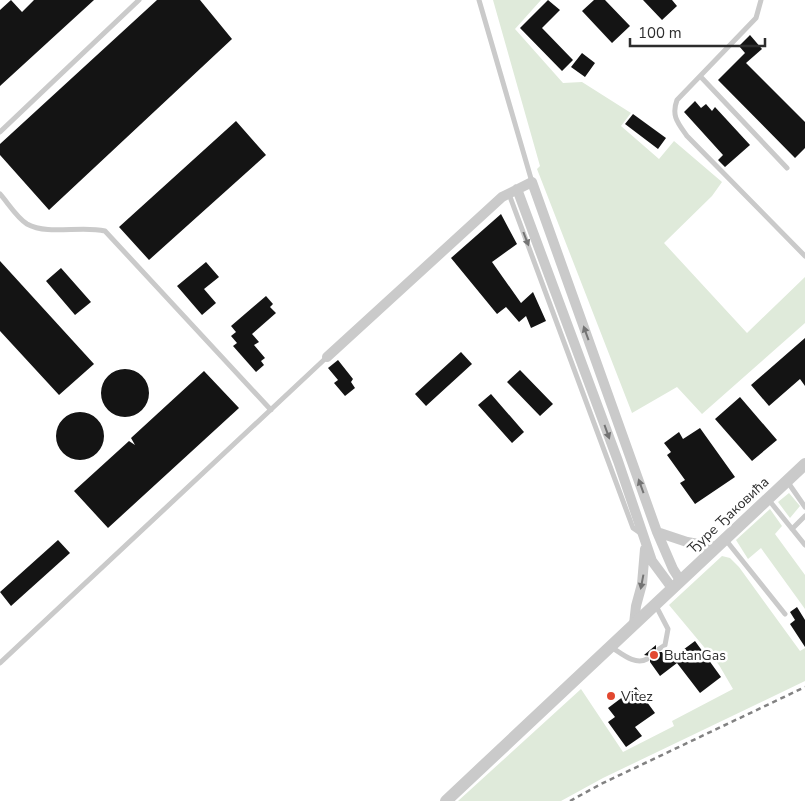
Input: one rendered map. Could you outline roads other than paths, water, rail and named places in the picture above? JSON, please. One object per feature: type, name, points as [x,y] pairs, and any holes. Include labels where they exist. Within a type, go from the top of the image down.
[{"type":"street","points":[[327,357],[502,197],[532,182],[673,569],[676,584]]},
{"type":"street","points":[[513,191],[618,461],[652,561],[676,584]]},
{"type":"street","name":"Ђуре Ђаковића","points":[[446,801],[805,464]]},
{"type":"street","points":[[658,532],[686,542],[720,543]]},
{"type":"street","points":[[634,624],[636,606],[642,584],[644,537]]},
{"type":"lane","points":[[0,132],[139,0]]},
{"type":"lane","points":[[479,0],[532,182]]},
{"type":"lane","points":[[761,0],[756,18],[677,100],[673,109],[675,119],[687,136],[805,256]]},
{"type":"lane","points":[[700,76],[787,168]]},
{"type":"lane","points":[[0,194],[25,223],[41,230],[90,227],[105,231],[271,410]]},
{"type":"lane","points":[[0,663],[327,357]]},
{"type":"lane","points":[[786,481],[805,507]]},
{"type":"lane","points":[[768,498],[805,545]]},
{"type":"lane","points":[[792,529],[805,516]]},
{"type":"lane","points":[[720,543],[784,614]]},
{"type":"lane","points":[[655,604],[668,629],[665,645],[659,649]]},
{"type":"lane","points":[[610,647],[638,661],[647,659]]},
{"type":"railway","points":[[570,801],[601,784],[805,687]]},
{"type":"place","name":"ButanGas","points":[[654,655]]},
{"type":"place","name":"Vitez","points":[[611,696]]}]
